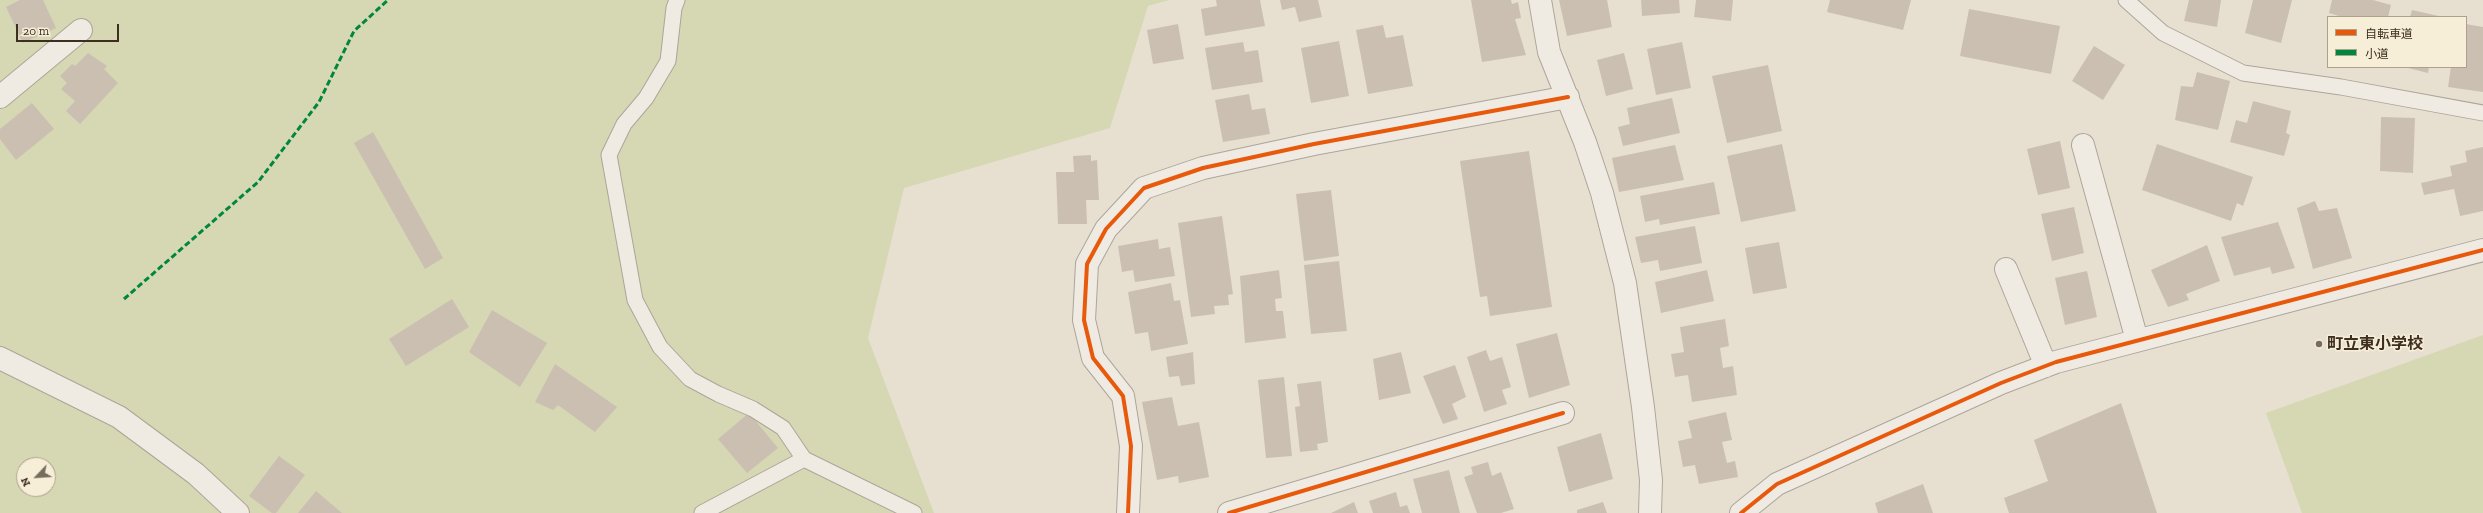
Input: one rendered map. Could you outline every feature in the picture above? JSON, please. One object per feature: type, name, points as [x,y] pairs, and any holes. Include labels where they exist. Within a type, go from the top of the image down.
[{"type":"street","points":[[1540,0],[1549,52],[1568,97],[1602,193],[1625,283],[1643,407],[1651,480],[1650,513]]},
{"type":"street","points":[[0,97],[81,30]]},
{"type":"street","points":[[1128,513],[1131,446],[1123,396],[1093,358],[1084,320],[1087,264],[1106,229],[1144,188],[1203,168],[1314,144],[1568,97]]},
{"type":"street","points":[[2083,145],[2137,340]]},
{"type":"street","points":[[1741,513],[1777,484],[2001,383],[2046,366],[2137,340],[2483,250]]},
{"type":"street","points":[[2006,269],[2046,366]]},
{"type":"street","points":[[0,358],[119,417],[196,474],[238,513]]},
{"type":"street","points":[[1238,511],[1564,413]]},
{"type":"lane","points":[[677,0],[674,8],[668,61],[646,98],[624,124],[609,155],[635,300],[660,347],[690,379],[718,394],[753,409],[783,428],[804,459],[914,513]]},
{"type":"lane","points":[[2126,0],[2162,34],[2243,73],[2341,87],[2483,113]]},
{"type":"lane","points":[[702,513],[804,459]]},
{"type":"green space","points":[[0,0],[1169,0],[1148,6],[1110,128],[904,188],[868,338],[934,513],[0,513]]},
{"type":"green space","points":[[2483,335],[2483,513],[2302,513],[2266,413]]},
{"type":"building","points":[[20,0],[43,0],[56,28],[23,43],[6,7]]},
{"type":"building","points":[[1216,0],[1260,0],[1265,26],[1205,36],[1201,9],[1217,6]]},
{"type":"building","points":[[1280,0],[1318,0],[1322,17],[1299,22],[1295,7],[1282,10]]},
{"type":"building","points":[[1471,0],[1511,0],[1512,4],[1518,2],[1521,18],[1515,19],[1526,55],[1482,62]]},
{"type":"building","points":[[1559,0],[1607,0],[1612,27],[1567,36]]},
{"type":"building","points":[[1641,0],[1679,0],[1680,13],[1642,16]]},
{"type":"building","points":[[1696,0],[1733,0],[1731,21],[1694,17]]},
{"type":"building","points":[[1830,0],[1911,0],[1903,30],[1827,12]]},
{"type":"building","points":[[2189,0],[2221,0],[2217,27],[2184,21]]},
{"type":"building","points":[[2253,0],[2292,0],[2281,43],[2245,33]]},
{"type":"building","points":[[2332,0],[2373,0],[2391,5],[2388,16],[2339,16],[2329,13]]},
{"type":"building","points":[[1969,9],[2060,26],[2051,74],[1960,56]]},
{"type":"building","points":[[2412,10],[2439,16],[2410,16]]},
{"type":"building","points":[[1178,24],[1184,59],[1153,64],[1147,30]]},
{"type":"building","points":[[2467,24],[2483,27],[2483,92],[2448,87],[2451,68],[2467,68]]},
{"type":"building","points":[[1383,25],[1386,38],[1403,35],[1413,86],[1368,94],[1356,30]]},
{"type":"building","points":[[1339,41],[1349,96],[1311,103],[1301,48]]},
{"type":"building","points":[[1243,42],[1245,52],[1258,50],[1263,82],[1212,90],[1205,48]]},
{"type":"building","points":[[1682,42],[1691,88],[1656,95],[1647,49]]},
{"type":"building","points":[[2094,46],[2125,65],[2103,100],[2072,81]]},
{"type":"building","points":[[88,53],[107,66],[104,69],[118,83],[80,124],[66,111],[75,101],[61,89],[67,83],[60,76],[72,64],[75,66]]},
{"type":"building","points":[[1624,53],[1633,89],[1606,96],[1597,60]]},
{"type":"building","points":[[1768,65],[1782,131],[1727,143],[1712,76]]},
{"type":"building","points":[[2408,68],[2429,68],[2428,73]]},
{"type":"building","points":[[2197,72],[2230,81],[2218,130],[2175,120],[2181,86],[2193,87]]},
{"type":"building","points":[[1249,94],[1252,110],[1265,108],[1270,134],[1223,142],[1215,100]]},
{"type":"building","points":[[1672,98],[1680,133],[1623,146],[1618,127],[1630,124],[1627,108]]},
{"type":"building","points":[[2253,101],[2291,111],[2286,133],[2290,135],[2284,156],[2230,142],[2236,120],[2247,123]]},
{"type":"building","points":[[32,103],[54,129],[16,160],[0,139],[0,129]]},
{"type":"building","points":[[2381,117],[2415,118],[2413,173],[2380,171]]},
{"type":"building","points":[[373,132],[443,258],[425,269],[354,143]]},
{"type":"building","points":[[2060,141],[2070,188],[2038,195],[2027,149]]},
{"type":"building","points":[[1782,144],[1796,211],[1741,222],[1727,156]]},
{"type":"building","points":[[2157,144],[2253,177],[2243,206],[2237,203],[2231,221],[2142,190]]},
{"type":"building","points":[[1675,145],[1684,180],[1619,192],[1612,158]]},
{"type":"building","points":[[2483,147],[2483,211],[2460,216],[2454,189],[2424,195],[2421,183],[2452,176],[2450,166],[2467,162],[2465,151]]},
{"type":"building","points":[[1529,151],[1552,307],[1490,316],[1487,296],[1480,297],[1460,161]]},
{"type":"building","points":[[1091,155],[1091,161],[1097,160],[1099,200],[1086,200],[1087,224],[1058,224],[1056,172],[1074,172],[1073,156]]},
{"type":"building","points":[[1714,182],[1720,214],[1660,225],[1659,219],[1645,222],[1640,196]]},
{"type":"building","points":[[1331,190],[1339,256],[1304,261],[1296,194]]},
{"type":"building","points":[[2315,201],[2319,211],[2337,208],[2352,258],[2313,269],[2297,208]]},
{"type":"building","points":[[2074,207],[2084,253],[2052,261],[2041,214]]},
{"type":"building","points":[[1222,216],[1233,294],[1228,295],[1229,305],[1214,306],[1215,314],[1191,317],[1178,223]]},
{"type":"building","points":[[2278,222],[2295,268],[2272,274],[2270,267],[2234,276],[2221,237]]},
{"type":"building","points":[[1695,226],[1702,263],[1660,271],[1658,260],[1641,263],[1635,237]]},
{"type":"building","points":[[1158,239],[1159,249],[1170,247],[1175,276],[1135,282],[1133,270],[1122,272],[1118,246]]},
{"type":"building","points":[[1779,242],[1787,288],[1753,294],[1745,248]]},
{"type":"building","points":[[2207,245],[2220,281],[2186,294],[2189,300],[2168,307],[2151,270]]},
{"type":"building","points":[[1339,261],[1347,331],[1311,334],[1304,265]]},
{"type":"building","points":[[1279,270],[1282,298],[1275,299],[1276,311],[1283,311],[1286,338],[1245,343],[1240,276]]},
{"type":"building","points":[[1707,270],[1714,301],[1661,313],[1655,282]]},
{"type":"building","points":[[2087,271],[2097,317],[2065,325],[2055,278]]},
{"type":"building","points":[[1171,283],[1174,301],[1180,300],[1188,344],[1151,351],[1148,332],[1135,334],[1128,292]]},
{"type":"building","points":[[452,299],[469,327],[406,366],[389,339]]},
{"type":"building","points":[[492,310],[547,343],[520,387],[469,352]]},
{"type":"building","points":[[1725,319],[1729,346],[1720,348],[1723,368],[1733,366],[1737,395],[1692,402],[1688,375],[1675,377],[1671,354],[1684,352],[1680,327]]},
{"type":"building","points":[[1557,333],[1570,385],[1529,398],[1516,344]]},
{"type":"building","points":[[1486,350],[1490,361],[1502,357],[1511,387],[1502,390],[1507,404],[1484,412],[1467,357]]},
{"type":"building","points":[[1193,352],[1195,384],[1181,386],[1179,376],[1169,377],[1166,357]]},
{"type":"building","points":[[1401,352],[1411,393],[1379,400],[1373,359]]},
{"type":"building","points":[[555,364],[617,407],[595,432],[558,405],[553,410],[535,402]]},
{"type":"building","points":[[1455,365],[1466,397],[1452,404],[1458,419],[1443,424],[1423,376]]},
{"type":"building","points":[[1284,377],[1292,456],[1266,458],[1258,380]]},
{"type":"building","points":[[1321,381],[1328,442],[1317,444],[1318,450],[1300,452],[1295,407],[1300,406],[1297,384]]},
{"type":"building","points":[[1172,397],[1178,426],[1199,422],[1209,477],[1179,483],[1178,476],[1157,480],[1142,402]]},
{"type":"building","points":[[2121,403],[2157,513],[2009,513],[2004,498],[2048,481],[2034,440]]},
{"type":"building","points":[[1726,412],[1732,440],[1722,442],[1727,463],[1735,461],[1738,477],[1699,484],[1695,465],[1683,467],[1678,441],[1692,438],[1688,421]]},
{"type":"building","points":[[749,413],[778,448],[747,473],[718,439]]},
{"type":"building","points":[[1601,433],[1613,479],[1569,492],[1557,447]]},
{"type":"building","points":[[279,456],[305,475],[276,513],[272,513],[249,496]]},
{"type":"building","points":[[1488,462],[1492,476],[1501,472],[1514,509],[1501,513],[1477,513],[1464,477],[1473,474],[1471,467]]},
{"type":"building","points":[[1449,470],[1460,513],[1422,513],[1413,479]]},
{"type":"building","points":[[1923,484],[1933,513],[1878,513],[1875,503]]},
{"type":"building","points":[[316,491],[342,513],[298,513]]},
{"type":"building","points":[[1396,492],[1400,507],[1407,505],[1410,513],[1373,513],[1369,501]]},
{"type":"building","points":[[1354,502],[1358,513],[1331,513]]},
{"type":"building","points":[[1603,502],[1607,513],[1577,513],[1577,510]]},
{"type":"marked path","points":[[124,299],[258,182],[319,102],[354,31],[388,0]]},
{"type":"cycle path","points":[[1128,513],[1131,446],[1123,396],[1093,358],[1084,320],[1087,264],[1106,229],[1144,188],[1203,168],[1314,144],[1568,97]]},
{"type":"cycle path","points":[[1741,513],[1777,484],[2001,383],[2056,362],[2483,250]]},
{"type":"cycle path","points":[[1229,513],[1563,413]]},
{"type":"place","name":"町立東小学校","points":[[2319,344]]}]
